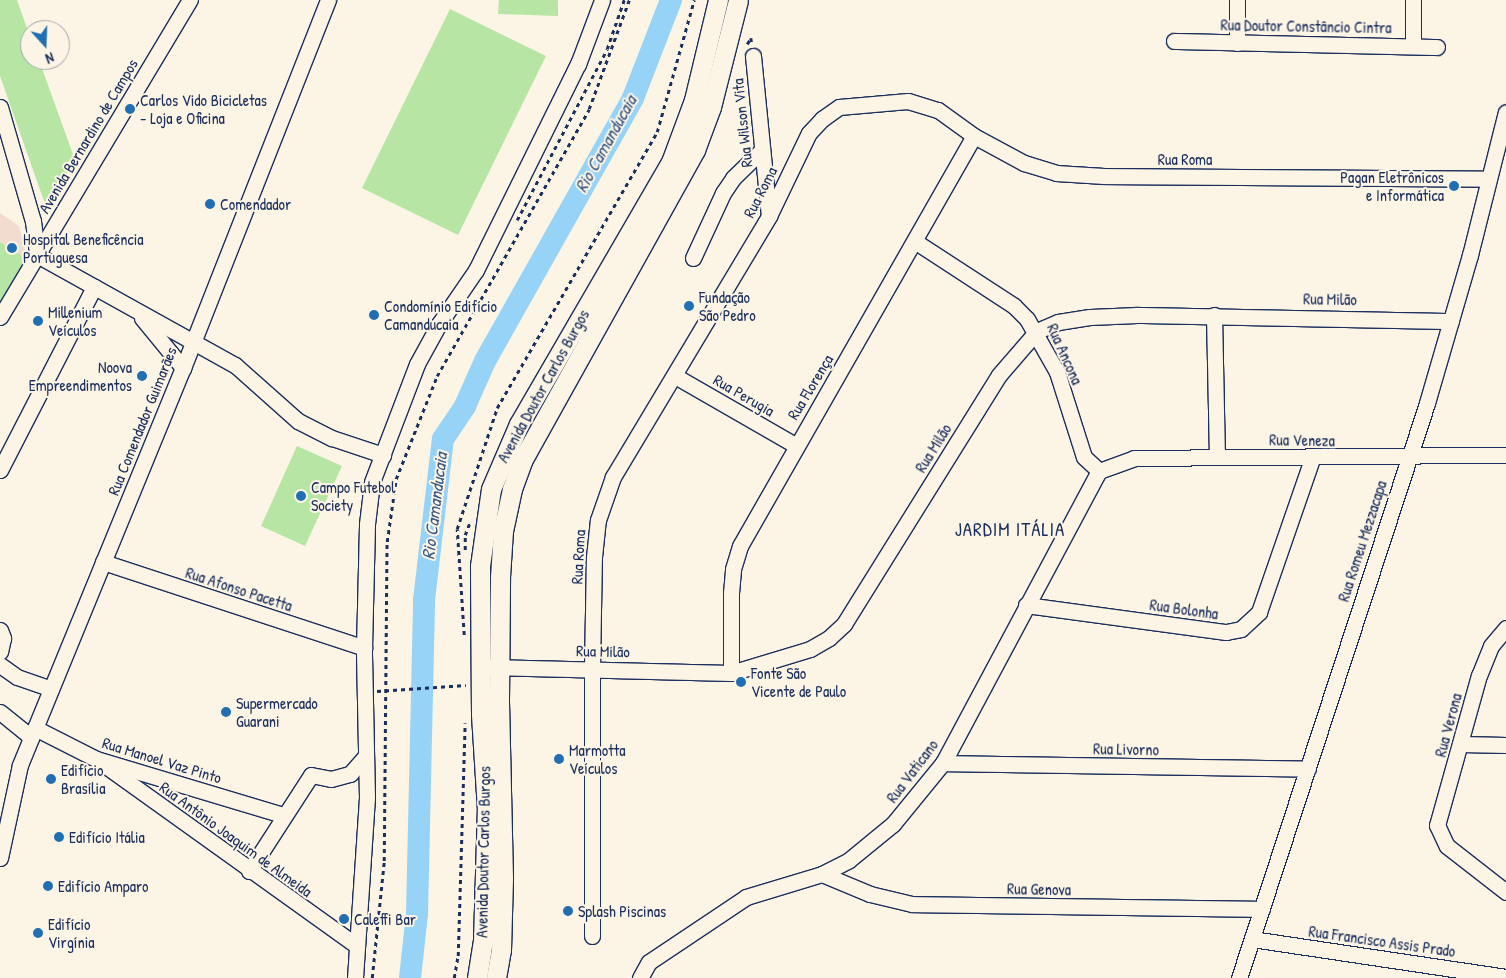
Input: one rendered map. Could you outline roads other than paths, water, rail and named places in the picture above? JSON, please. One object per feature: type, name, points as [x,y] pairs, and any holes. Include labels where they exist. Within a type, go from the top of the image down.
[{"type":"main road","name":"Avenida Doutor Carlos Burgos","points":[[477,978],[483,941],[487,810],[477,680],[480,566],[486,515],[499,464],[671,162],[694,100],[718,0]]},
{"type":"main road","name":"Avenida Doutor Carlos Burgos","points":[[496,978],[501,950],[503,878],[477,680],[512,489],[523,459],[695,150],[711,107],[738,0]]},
{"type":"street","name":"Avenida Bernardino de Campos","points":[[0,317],[190,0]]},
{"type":"street","name":"Rua Comendador Guimarães","points":[[0,858],[20,765],[183,368],[328,0]]},
{"type":"street","points":[[354,978],[367,797],[364,648],[367,524],[372,482],[417,364],[439,324],[476,270],[578,64],[602,0]]},
{"type":"street","points":[[1237,0],[1237,43]]},
{"type":"street","points":[[1413,0],[1413,45]]},
{"type":"street","name":"Rua Doutor Constâncio Cintra","points":[[1174,41],[1437,47]]},
{"type":"street","name":"Rua Wilson Vita","points":[[753,56],[769,216]]},
{"type":"street","name":"Rua Roma","points":[[592,936],[592,668],[594,557],[598,520],[613,477],[769,216],[809,133],[839,107],[908,102],[938,110],[974,136],[1024,164],[1056,173],[1104,176],[1488,179]]},
{"type":"street","points":[[0,107],[33,221],[37,255],[137,313],[235,365],[298,421],[332,438],[383,455]]},
{"type":"street","name":"Rua Romeu Mezzacapa","points":[[1239,978],[1451,321],[1506,112]]},
{"type":"street","name":"Rua Florença","points":[[731,673],[733,569],[740,546],[795,445],[916,242],[974,136]]},
{"type":"street","points":[[693,258],[723,193],[733,178],[762,150]]},
{"type":"street","name":"Rua Ancona","points":[[916,242],[1014,306],[1037,331],[1057,372],[1084,457],[1099,471]]},
{"type":"street","points":[[0,470],[94,287]]},
{"type":"street","points":[[137,313],[183,368]]},
{"type":"street","points":[[1214,315],[1217,456]]},
{"type":"street","name":"Rua Milão","points":[[477,680],[592,668],[731,673],[810,649],[829,638],[844,624],[999,375],[1037,331],[1058,322],[1090,316],[1214,315],[1451,321]]},
{"type":"street","name":"Rua Perugia","points":[[675,376],[795,445]]},
{"type":"street","name":"Rua Veneza","points":[[1099,471],[1134,458],[1217,456],[1312,459],[1506,455]]},
{"type":"street","name":"Rua Bolonha","points":[[1026,605],[1226,632],[1241,629],[1259,612],[1312,459]]},
{"type":"street","name":"Rua Vaticano","points":[[640,978],[649,962],[746,897],[822,874],[849,860],[893,824],[943,763],[1099,471]]},
{"type":"street","name":"Rua Afonso Pacetta","points":[[103,562],[364,648]]},
{"type":"street","name":"Rua Verona","points":[[1506,628],[1491,646],[1478,675],[1462,744],[1437,824],[1447,846],[1506,892]]},
{"type":"street","points":[[0,630],[4,638],[0,652]]},
{"type":"street","points":[[0,666],[17,677],[51,689]]},
{"type":"street","name":"Rua Manoel Vaz Pinto","points":[[0,712],[33,733],[96,759],[284,815]]},
{"type":"street","points":[[1462,744],[1506,745]]},
{"type":"street","points":[[249,872],[311,775],[331,779],[350,774],[365,757]]},
{"type":"street","name":"Rua Antônio Joaquim de Almeida","points":[[96,759],[249,872],[357,946]]},
{"type":"street","name":"Rua Livorno","points":[[943,763],[1308,769]]},
{"type":"street","name":"Rua Genova","points":[[822,874],[870,894],[912,904],[1262,910]]},
{"type":"street","name":"Rua Francisco Assis Prado","points":[[1252,939],[1506,977]]},
{"type":"waterway","name":"Rio Camanducaia","points":[[410,978],[417,914],[424,600],[443,439],[465,406],[485,361],[633,98],[671,0]]},
{"type":"place","name":"Carlos Vido Bicicletas - Loja e Oficina","points":[[130,109]]},
{"type":"place","name":"Pagan Eletrônicos e Informática","points":[[1454,186]]},
{"type":"place","name":"Comendador","points":[[210,204]]},
{"type":"place","name":"Hospital Beneficência Portuguesa","points":[[12,248]]},
{"type":"place","name":"Fundação São Pedro","points":[[689,306]]},
{"type":"place","name":"Condomínio Edifício Camanducaia","points":[[374,315]]},
{"type":"place","name":"Millenium Veículos","points":[[38,321]]},
{"type":"place","name":"Noova Empreendimentos","points":[[142,376]]},
{"type":"place","name":"Campo Futebol Society","points":[[301,496]]},
{"type":"place","name":"Fonte São Vicente de Paulo","points":[[741,682]]},
{"type":"place","name":"Supermercado Guarani","points":[[226,712]]},
{"type":"place","name":"Marmotta Veículos","points":[[559,759]]},
{"type":"place","name":"Edifício Brasília","points":[[51,779]]},
{"type":"place","name":"Edifício Itália","points":[[59,837]]},
{"type":"place","name":"Edifício Amparo","points":[[48,886]]},
{"type":"place","name":"Splash Piscinas","points":[[568,911]]},
{"type":"place","name":"Caleffi Bar","points":[[344,919]]},
{"type":"place","name":"Edifício Virgínia","points":[[38,933]]},
{"type":"district","name":"JARDIM ITÁLIA","points":[[1010,530]]}]
